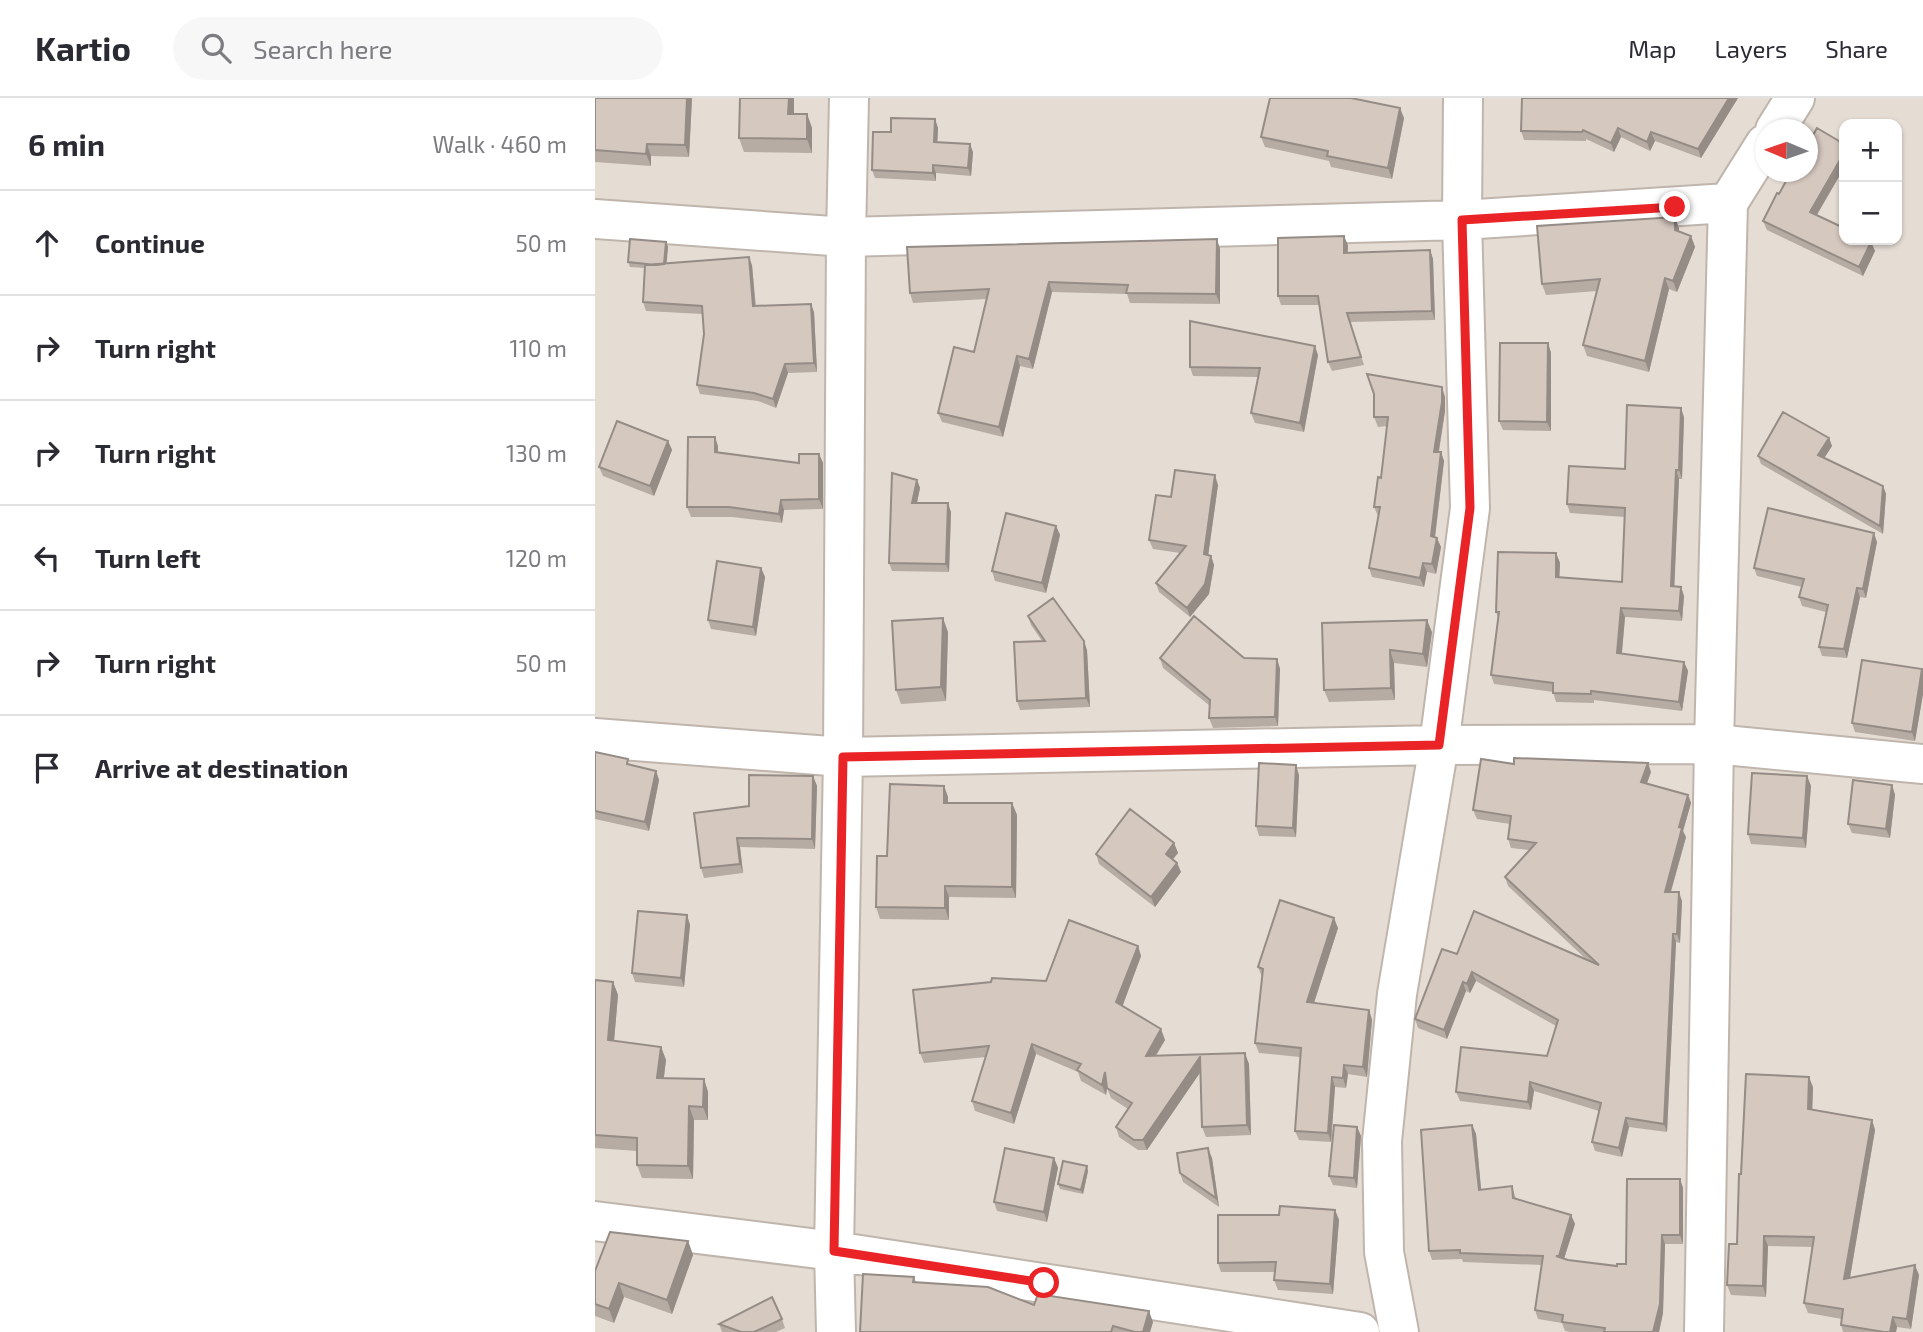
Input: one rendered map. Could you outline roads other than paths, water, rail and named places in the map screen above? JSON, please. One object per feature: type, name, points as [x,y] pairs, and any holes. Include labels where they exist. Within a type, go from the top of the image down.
[{"type":"street","points":[[836,1332],[834,1251],[843,757],[849,98]]},
{"type":"street","points":[[1399,1332],[1384,1252],[1382,1140],[1397,993],[1439,745],[1470,508],[1462,220],[1463,98]]},
{"type":"street","points":[[1782,119],[1795,98]]},
{"type":"street","points":[[1703,1332],[1728,204],[1755,161]]},
{"type":"street","points":[[595,219],[846,237],[1462,220],[1728,204]]},
{"type":"street","points":[[595,738],[843,757],[1439,745],[1714,744],[1923,764]]},
{"type":"street","points":[[595,1221],[834,1251],[1360,1332]]}]
